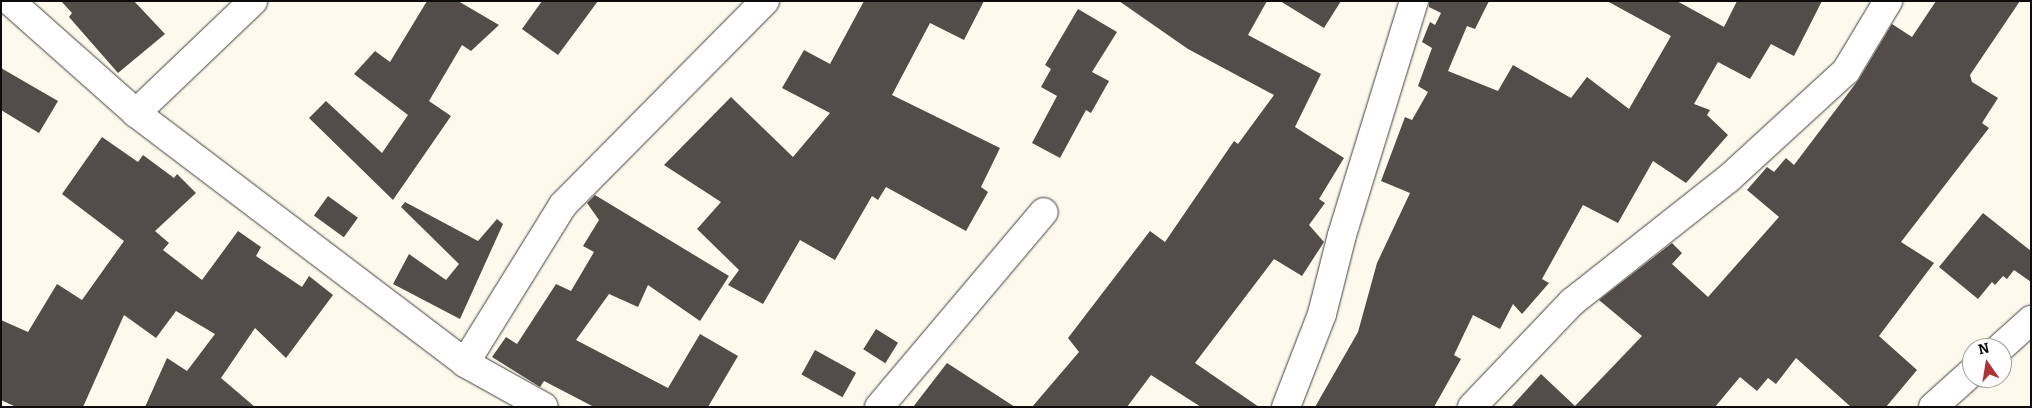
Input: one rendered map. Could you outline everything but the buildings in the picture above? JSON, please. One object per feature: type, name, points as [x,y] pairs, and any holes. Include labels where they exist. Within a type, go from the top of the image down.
[{"type":"street","points":[[10,1],[136,113],[465,362],[544,407]]},
{"type":"street","points":[[136,113],[253,1]]},
{"type":"street","points":[[465,362],[563,205],[766,1]]},
{"type":"street","points":[[1286,407],[1322,314],[1342,235],[1414,1]]},
{"type":"street","points":[[1472,407],[1572,302],[1728,180],[1846,71],[1888,1]]},
{"type":"street","points":[[879,407],[1044,212]]},
{"type":"street","points":[[2011,338],[2031,320]]},
{"type":"street","points":[[1933,407],[1962,381]]}]
